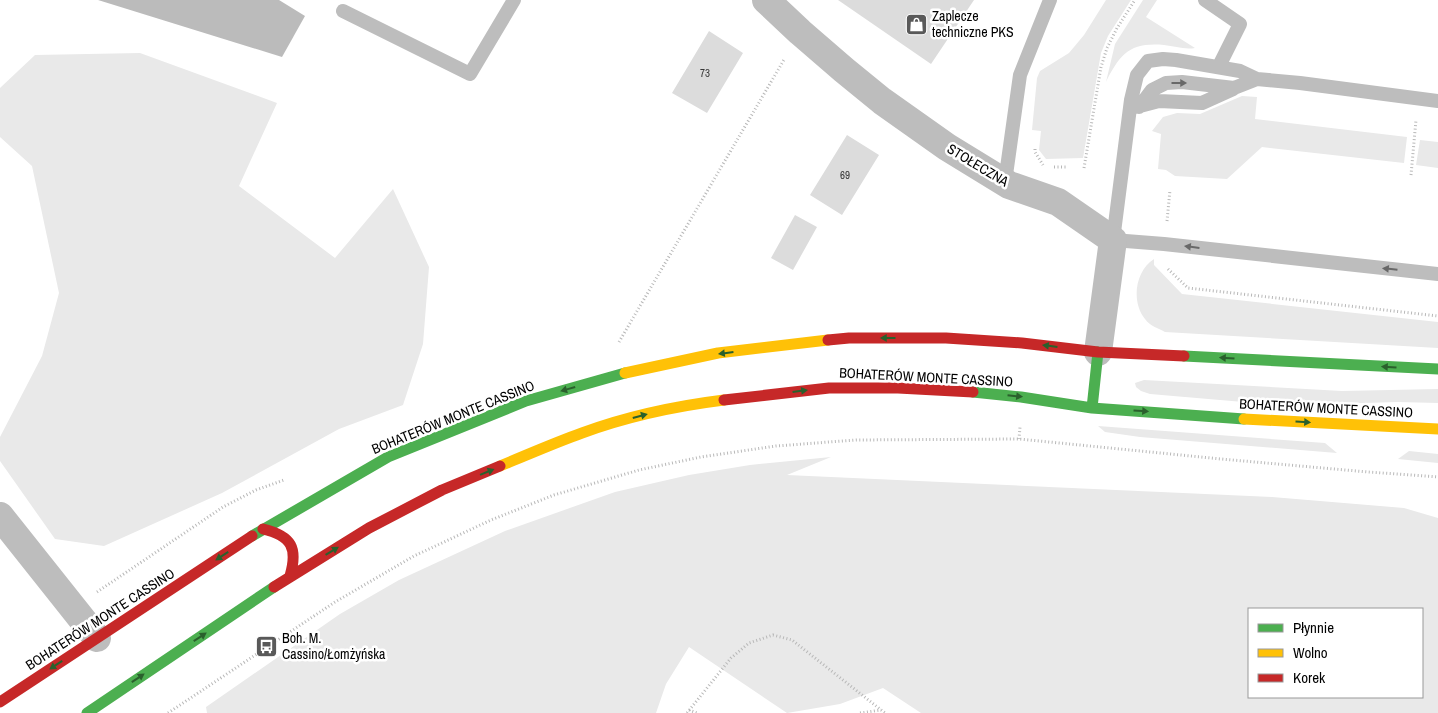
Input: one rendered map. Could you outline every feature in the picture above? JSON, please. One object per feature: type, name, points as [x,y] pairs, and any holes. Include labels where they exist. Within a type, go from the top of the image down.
[{"type":"street","name":"STOŁECZNA","points":[[766,0],[800,32],[882,101],[947,146],[1005,182],[1058,202],[1113,240]]},
{"type":"street","points":[[1092,408],[1113,240]]},
{"type":"street","name":"BOHATERÓW MONTE CASSINO","points":[[0,702],[262,529],[388,457],[526,401],[632,371],[718,353],[849,338],[946,338],[1022,343],[1098,352],[1438,369]]},
{"type":"street","name":"BOHATERÓW MONTE CASSINO","points":[[87,713],[290,576],[369,528],[442,490],[582,433],[640,415],[690,404],[829,388],[878,388],[965,391],[1092,408],[1438,429]]},
{"type":"street","points":[[0,516],[97,638]]},
{"type":"street","points":[[262,529],[277,532],[288,540],[294,551],[294,565],[290,576]]},
{"type":"lane","points":[[343,11],[470,74],[514,0]]},
{"type":"lane","points":[[1005,182],[1020,75],[1050,0]]},
{"type":"lane","points":[[1205,0],[1240,24],[1219,66]]},
{"type":"lane","points":[[1432,100],[1257,79],[1240,71],[1219,66],[1163,59],[1148,61],[1137,75],[1131,100],[1113,240],[1438,274]]},
{"type":"lane","points":[[1140,106],[1158,101],[1202,102],[1257,79]]},
{"type":"lane","points":[[1128,125],[1152,90],[1166,83],[1182,82],[1234,88]]},
{"type":"path","points":[[1084,168],[1107,48],[1135,0]]},
{"type":"path","points":[[616,347],[800,32]]},
{"type":"path","points":[[1411,175],[1417,115],[1432,100]]},
{"type":"path","points":[[1013,124],[1035,135],[1034,152],[1044,167]]},
{"type":"path","points":[[1052,167],[1068,167]]},
{"type":"path","points":[[1170,190],[1164,244],[1165,266],[1188,288],[1438,316]]},
{"type":"path","points":[[168,713],[335,602],[414,556],[491,520],[554,495],[639,470],[701,457],[776,446],[856,440],[1019,438],[1221,459],[1438,477]]},
{"type":"path","points":[[688,712],[732,658],[749,642],[773,635],[792,640],[885,713]]},
{"type":"path","points":[[860,713],[882,710]]},
{"type":"path","points":[[688,712],[697,713]]},
{"type":"shaded area","points":[[98,0],[279,0],[305,16],[282,57]]},
{"type":"shaded area","points":[[1106,0],[1131,0],[1108,36],[1101,53],[1083,158],[1046,159],[1039,150],[1041,131],[1032,130],[1037,78],[1040,71],[1069,53],[1084,35]]},
{"type":"shaded area","points":[[1143,0],[1157,0],[1146,17],[1195,48],[1187,49],[1152,45],[1134,48],[1116,64],[1106,82],[1115,44]]},
{"type":"shaded area","points":[[140,53],[277,103],[239,186],[335,258],[393,189],[429,267],[423,344],[403,405],[339,429],[222,493],[104,546],[55,539],[0,461],[0,437],[42,356],[59,293],[32,166],[0,137],[0,88],[35,55]]},
{"type":"shaded area","points":[[1242,96],[1257,97],[1255,119],[1407,137],[1404,163],[1262,147],[1227,179],[1175,176],[1166,170],[1158,169],[1161,134],[1152,131],[1163,117],[1177,113],[1200,114]]},
{"type":"shaded area","points":[[1420,140],[1438,142],[1438,168],[1416,165]]},
{"type":"shaded area","points":[[1154,259],[1154,265],[1182,294],[1438,322],[1438,348],[1165,332],[1147,321],[1138,304],[1137,287],[1139,279],[1148,264]]},
{"type":"shaded area","points":[[1144,380],[1342,391],[1438,389],[1438,403],[1255,403],[1150,394],[1136,387],[1135,383]]},
{"type":"shaded area","points":[[1098,426],[1325,443],[1337,453],[1140,437],[1105,432]]},
{"type":"shaded area","points":[[1409,451],[1438,454],[1438,463],[1398,459]]},
{"type":"shaded area","points":[[831,457],[787,475],[1272,497],[1404,508],[1438,518],[1438,713],[921,713],[883,688],[840,704],[787,713],[689,647],[666,684],[656,713],[207,713],[206,707],[340,614],[399,580],[505,531],[615,492],[689,475],[750,465]]},
{"type":"building","name":"Zaplecze techniczne PKS","points":[[838,0],[974,0],[931,64]]},
{"type":"building","points":[[709,31],[743,53],[707,113],[672,93]]},
{"type":"building","points":[[847,135],[879,155],[842,215],[810,195]]},
{"type":"building","points":[[795,215],[817,227],[793,270],[771,258]]},
{"type":"traffic: fast","points":[[1092,408],[1098,352]]},
{"type":"traffic: fast","points":[[1184,356],[1438,369]]},
{"type":"traffic: fast","points":[[252,536],[388,457],[526,401],[625,373]]},
{"type":"traffic: fast","points":[[973,392],[1092,408],[1244,419]]},
{"type":"traffic: fast","points":[[87,713],[274,587]]},
{"type":"traffic: slow","points":[[625,373],[718,353],[828,340]]},
{"type":"traffic: slow","points":[[500,466],[599,427],[688,405],[724,400]]},
{"type":"traffic: slow","points":[[1244,419],[1438,429]]},
{"type":"traffic: jam","points":[[828,340],[849,338],[946,338],[1022,343],[1098,352],[1184,356]]},
{"type":"traffic: jam","points":[[724,400],[829,388],[898,388],[973,392]]},
{"type":"traffic: jam","points":[[274,587],[369,528],[442,490],[500,466]]},
{"type":"traffic: jam","points":[[263,529],[281,535],[290,545],[293,551],[290,576]]},
{"type":"traffic: jam","points":[[0,702],[252,536]]},
{"type":"place","name":"Zaplecze techniczne PKS","points":[[916,24]]},
{"type":"place","name":"Boh. M. Cassino/Łomżyńska","points":[[266,646]]}]
